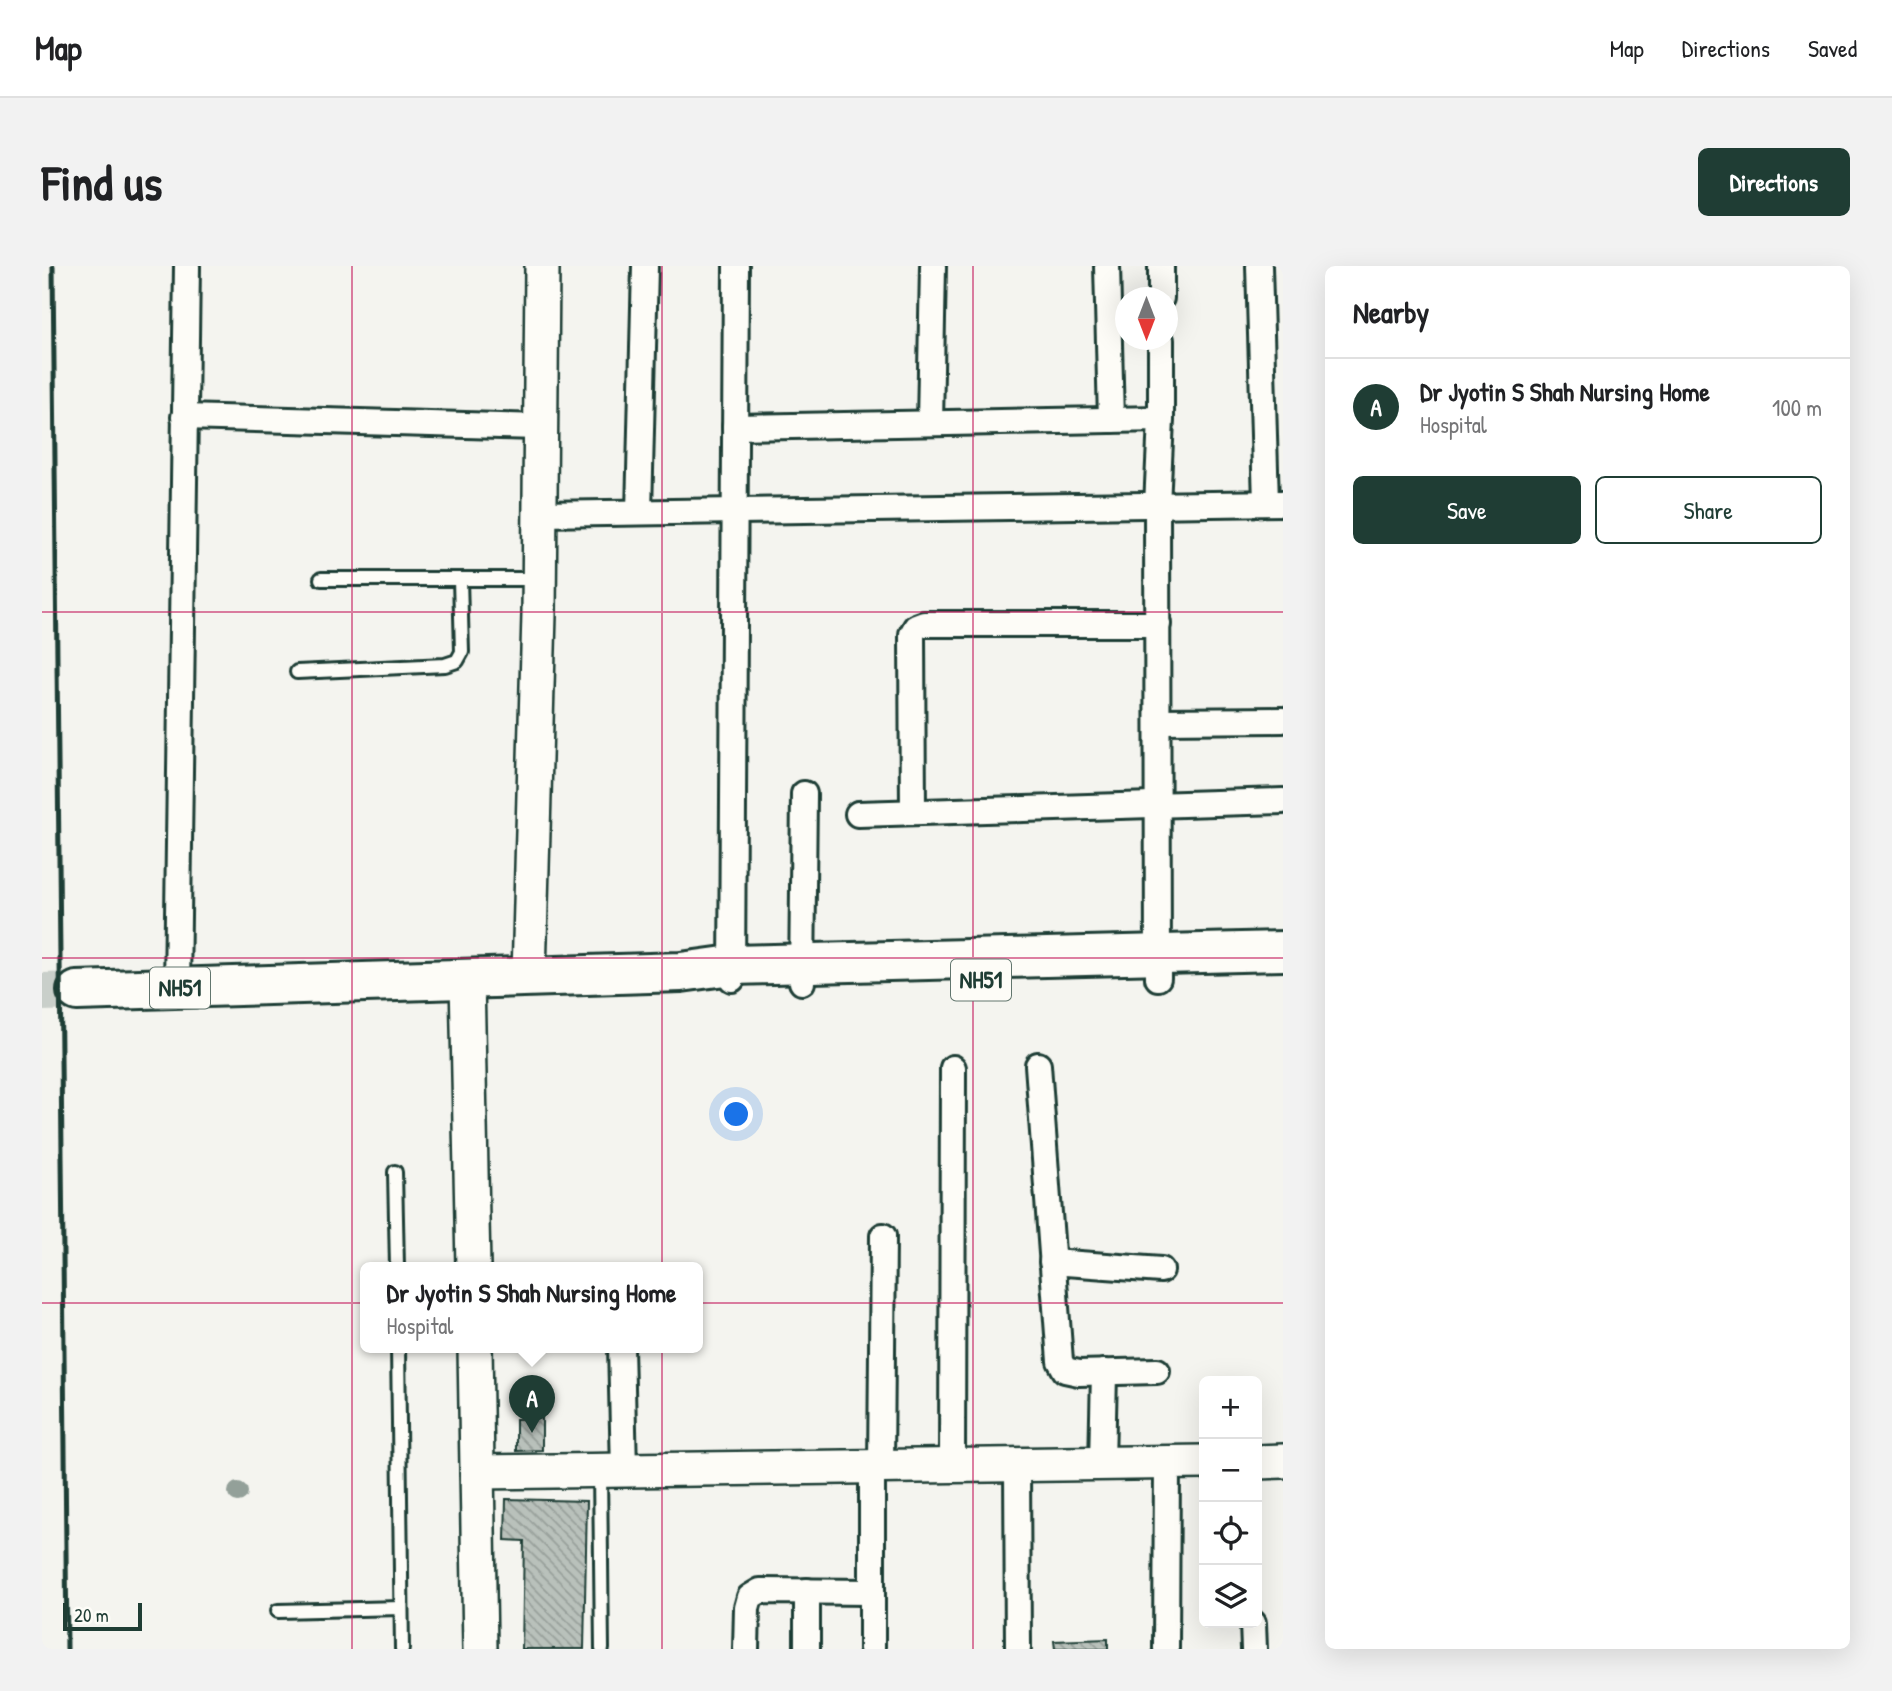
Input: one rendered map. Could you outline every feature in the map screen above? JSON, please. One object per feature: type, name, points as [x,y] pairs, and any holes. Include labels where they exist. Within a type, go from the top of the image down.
[{"type":"highway","name":"NH51","points":[[76,991],[681,972],[732,974],[1158,966],[1283,951]]},
{"type":"highway","name":"NH51","points":[[1158,966],[1283,977]]},
{"type":"street","points":[[177,988],[187,266]]},
{"type":"street","points":[[529,976],[540,579],[542,266]]},
{"type":"street","points":[[639,512],[645,266]]},
{"type":"street","points":[[732,974],[736,266]]},
{"type":"street","points":[[930,423],[933,266]]},
{"type":"street","points":[[1107,266],[1111,420]]},
{"type":"street","points":[[1161,266],[1161,287]]},
{"type":"street","points":[[540,514],[1274,503],[1259,266]]},
{"type":"street","points":[[1158,966],[1157,506],[1161,350]]},
{"type":"street","points":[[184,417],[540,427]]},
{"type":"street","points":[[735,427],[1161,419]]},
{"type":"street","points":[[913,812],[912,634],[916,627],[924,624],[1158,624]]},
{"type":"street","points":[[1158,721],[1283,720]]},
{"type":"street","points":[[803,973],[804,794]]},
{"type":"street","points":[[858,814],[1283,801]]},
{"type":"street","points":[[467,979],[473,1262]]},
{"type":"street","points":[[1038,1065],[1060,1361],[1065,1370],[1079,1373],[1157,1371]]},
{"type":"street","points":[[952,1466],[953,1068]]},
{"type":"street","points":[[872,1649],[883,1237]]},
{"type":"street","points":[[1052,1262],[1161,1270]]},
{"type":"street","points":[[475,1353],[480,1649]]},
{"type":"street","points":[[612,1470],[621,1353]]},
{"type":"street","points":[[1102,1464],[1104,1372]]},
{"type":"street","points":[[1262,1462],[1283,1461]]},
{"type":"street","points":[[477,1472],[1199,1462]]},
{"type":"street","points":[[1166,1649],[1167,1463]]},
{"type":"street","points":[[1017,1465],[1018,1649]]},
{"type":"street","points":[[746,1649],[747,1608],[750,1597],[760,1591],[872,1592]]},
{"type":"street","points":[[807,1591],[807,1649]]},
{"type":"street","points":[[1253,1628],[1254,1649]]},
{"type":"lane","points":[[321,579],[540,579]]},
{"type":"lane","points":[[297,672],[445,665],[457,661],[462,652],[460,579]]},
{"type":"lane","points":[[395,1172],[397,1262]]},
{"type":"lane","points":[[398,1353],[402,1649]]},
{"type":"lane","points":[[602,1649],[612,1470]]},
{"type":"lane","points":[[278,1611],[401,1608]]},
{"type":"building","points":[[542,1418],[542,1450],[516,1451],[516,1419]]},
{"type":"building","points":[[506,1499],[587,1501],[584,1649],[522,1649],[524,1541],[505,1540]]},
{"type":"building","points":[[1108,1639],[1108,1649],[1055,1649],[1054,1641]]},
{"type":"tunnel","points":[[42,992],[77,991]]},
{"type":"railway","points":[[53,266],[67,1649]]},
{"type":"place","name":"Dr Jyotin S Shah Nursing Home","points":[[532,1433]]}]
